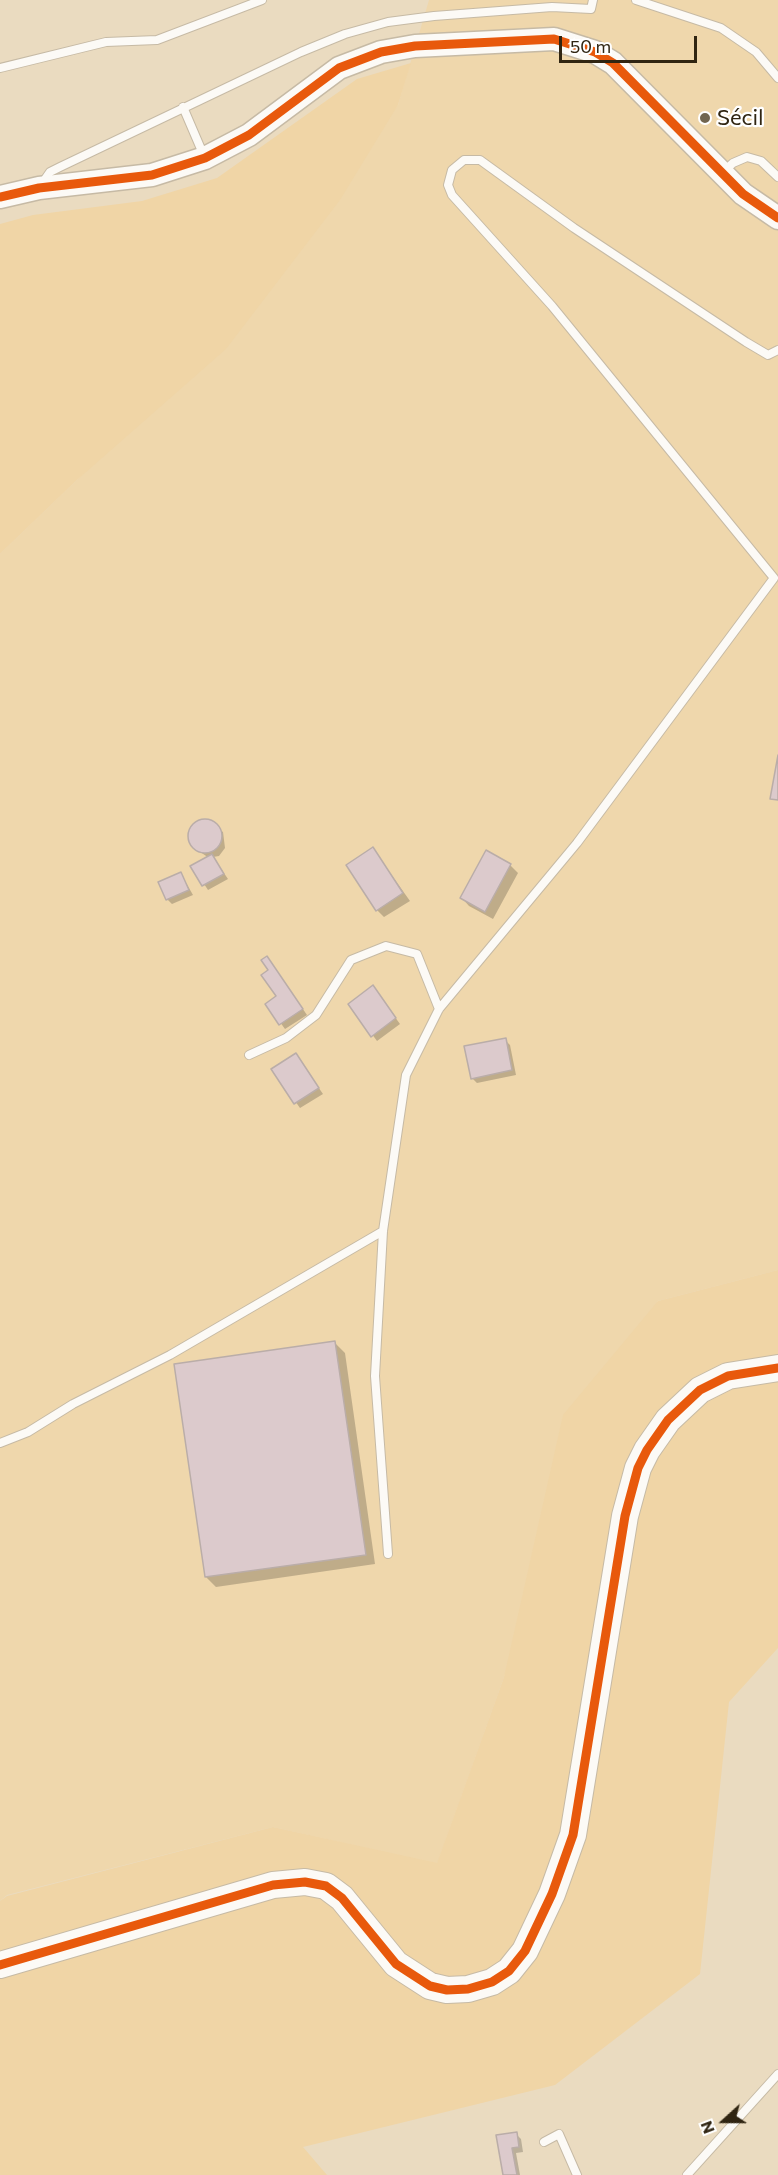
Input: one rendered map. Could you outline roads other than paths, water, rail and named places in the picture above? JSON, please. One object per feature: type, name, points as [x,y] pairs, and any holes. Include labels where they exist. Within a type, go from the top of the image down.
[{"type":"main road","points":[[0,197],[39,188],[135,178],[205,158],[249,135],[339,68],[365,57],[416,46],[554,39],[584,47],[613,63],[743,194],[778,218]]},
{"type":"main road","points":[[0,1965],[273,1885],[305,1882],[326,1886],[342,1898],[396,1964],[430,1986],[447,1990],[468,1989],[492,1982],[509,1971],[525,1951],[552,1894],[573,1835],[625,1516],[639,1468],[647,1450],[668,1420],[700,1390],[728,1376],[778,1368]]},
{"type":"lane","points":[[0,68],[106,42],[157,40],[261,0]]},
{"type":"lane","points":[[39,188],[50,172],[60,166],[301,52],[345,34],[388,22],[552,7],[591,9],[592,0]]},
{"type":"lane","points":[[636,0],[722,28],[756,52],[778,78]]},
{"type":"lane","points":[[183,107],[205,158]]},
{"type":"lane","points":[[722,174],[733,163],[747,157],[761,161],[778,177]]},
{"type":"lane","points":[[388,1554],[375,1376],[383,1231],[406,1075],[439,1009],[577,843],[776,578],[552,306],[452,195],[448,185],[452,170],[464,160],[480,160],[574,228],[778,361]]},
{"type":"lane","points":[[768,355],[778,350]]},
{"type":"lane","points":[[249,1055],[286,1038],[315,1015],[351,960],[386,946],[417,954],[439,1009]]},
{"type":"lane","points":[[0,1443],[28,1432],[74,1404],[170,1355],[383,1231]]},
{"type":"lane","points":[[687,2175],[778,2074]]},
{"type":"lane","points":[[544,2142],[559,2134],[577,2175]]},
{"type":"place","name":"Sécil","points":[[705,118]]}]
